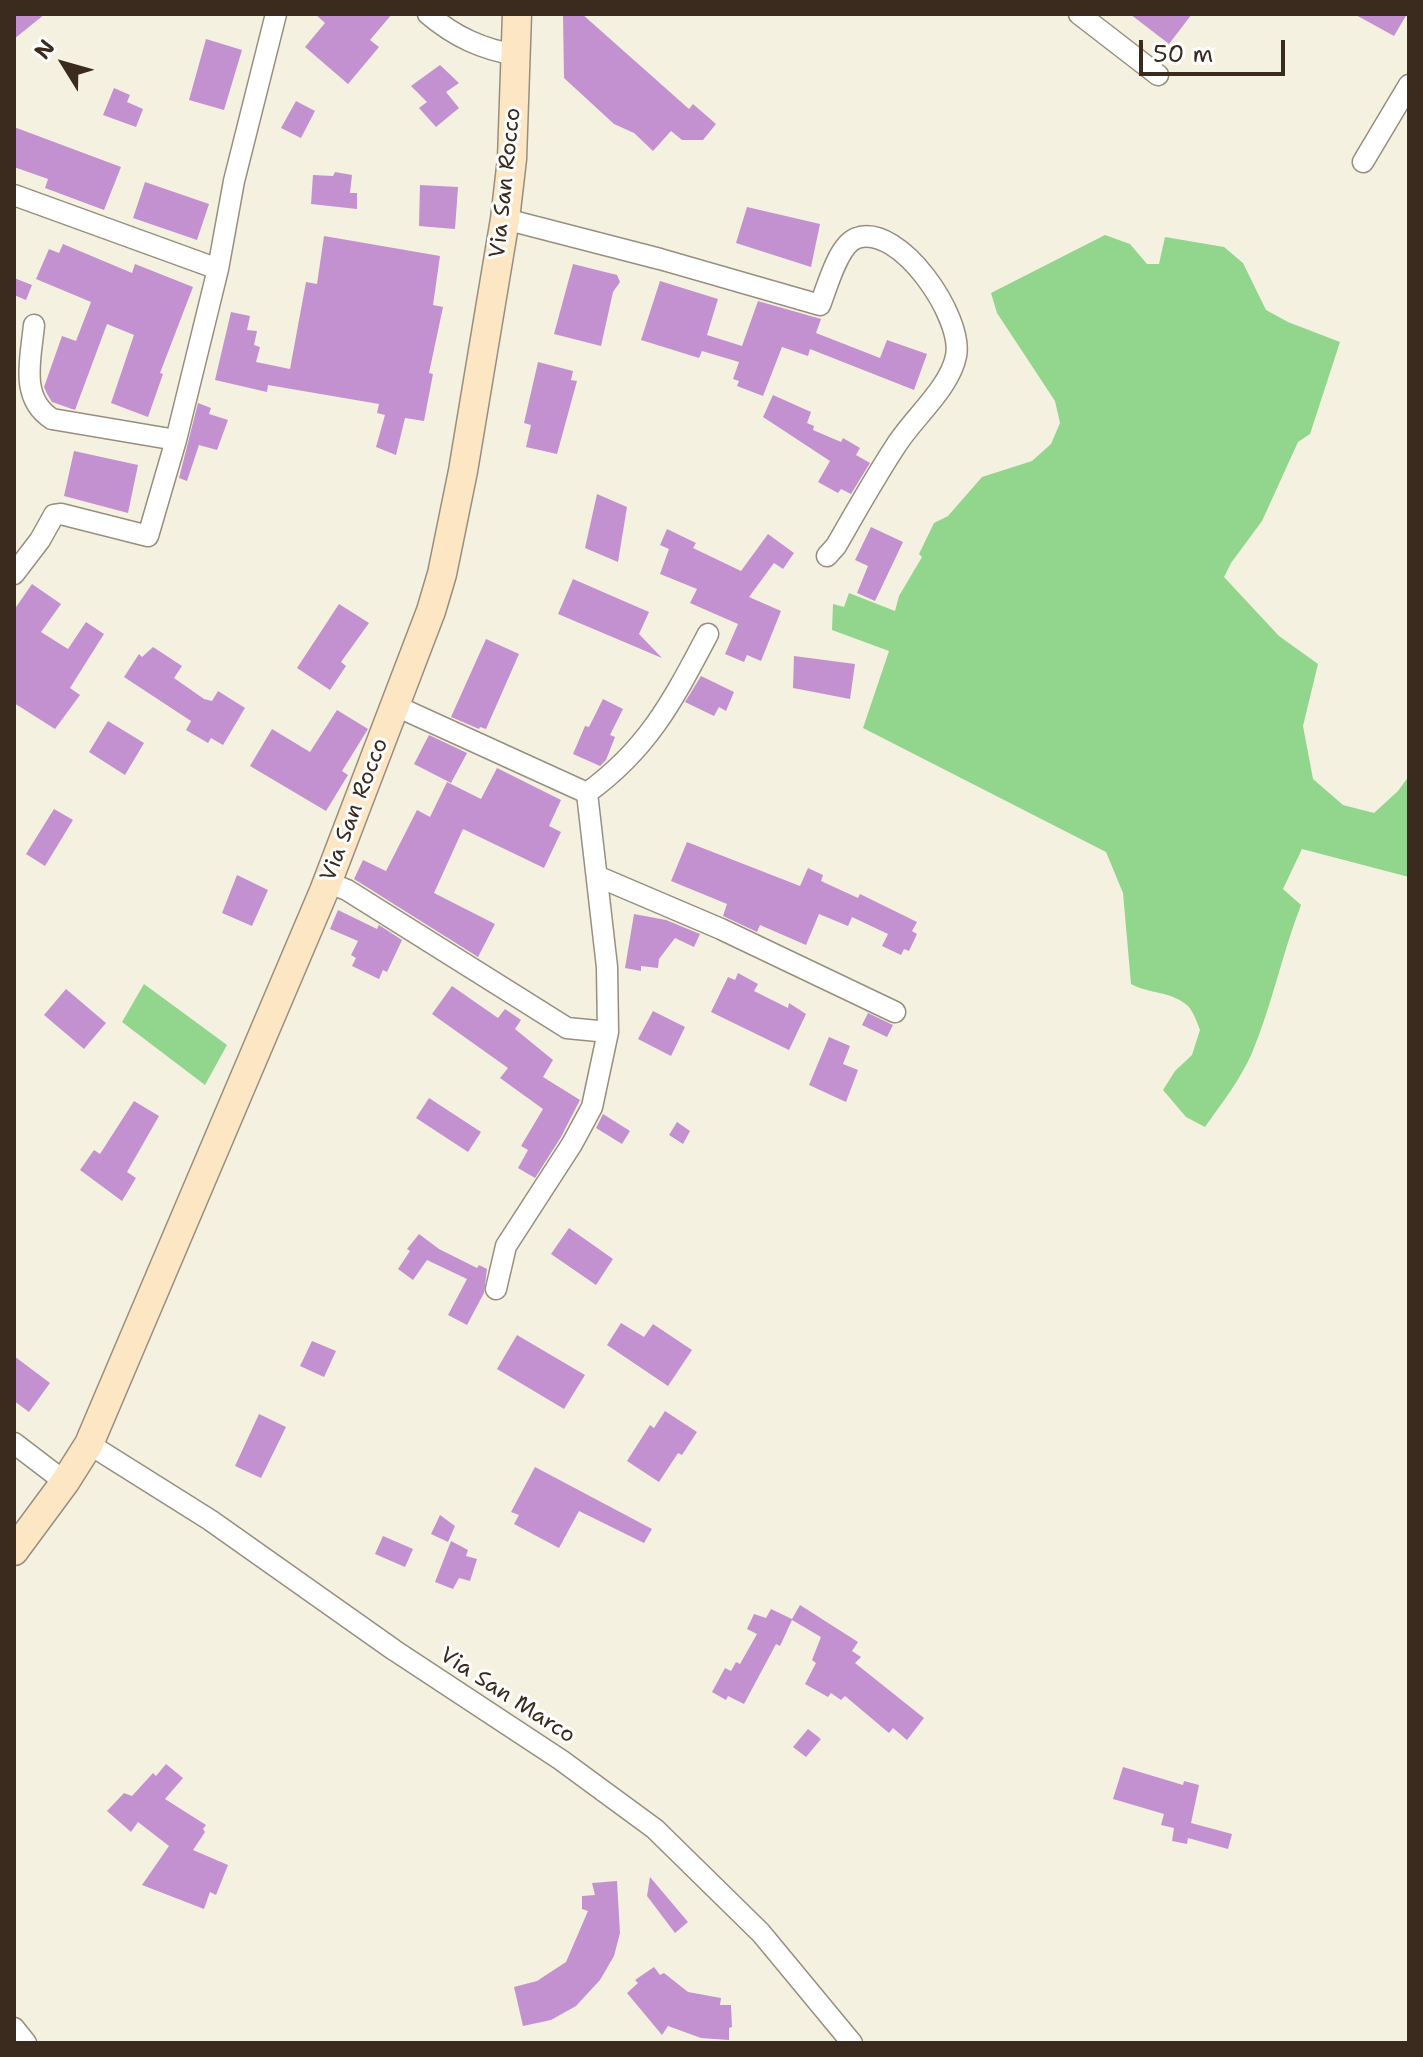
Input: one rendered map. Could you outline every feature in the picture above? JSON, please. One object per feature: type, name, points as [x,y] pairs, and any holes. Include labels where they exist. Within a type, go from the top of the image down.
[{"type":"street","points":[[14,574],[40,540],[54,515],[61,514],[148,536],[176,440],[218,269],[234,181],[276,14]]},
{"type":"street","points":[[428,14],[447,30],[487,50],[516,55]]},
{"type":"street","name":"Via San Rocco","points":[[14,1551],[89,1444],[327,882],[431,611],[442,574],[463,471],[505,219],[512,159],[517,14]]},
{"type":"street","points":[[1079,14],[1158,75]]},
{"type":"street","points":[[1363,162],[1409,85]]},
{"type":"street","points":[[14,195],[218,269]]},
{"type":"street","points":[[505,219],[820,305],[842,250],[849,243],[857,238],[872,237],[898,248],[934,287],[953,323],[957,354],[950,375],[896,445],[827,556]]},
{"type":"street","points":[[34,325],[29,379],[31,399],[41,412],[52,419],[176,440]]},
{"type":"street","points":[[587,793],[614,773],[642,744],[673,701],[708,634]]},
{"type":"street","points":[[396,706],[587,793]]},
{"type":"street","points":[[496,1289],[506,1246],[572,1144],[592,1107],[608,1032],[607,967],[587,793]]},
{"type":"street","points":[[599,877],[721,929],[895,1012]]},
{"type":"street","points":[[327,882],[347,890],[567,1028],[608,1032]]},
{"type":"street","points":[[14,1443],[65,1482]]},
{"type":"street","name":"Via San Marco","points":[[89,1444],[210,1520],[394,1650],[561,1760],[655,1829],[761,1933],[852,2043]]},
{"type":"street","points":[[14,2028],[26,2043]]},
{"type":"green space","points":[[1105,235],[1130,244],[1147,264],[1159,264],[1165,237],[1224,247],[1243,263],[1266,310],[1340,342],[1310,434],[1298,442],[1262,521],[1224,577],[1279,636],[1318,664],[1303,726],[1313,779],[1343,805],[1374,813],[1409,776],[1409,877],[1302,849],[1283,889],[1301,905],[1259,1035],[1242,1073],[1205,1127],[1186,1117],[1163,1090],[1175,1071],[1192,1055],[1200,1030],[1192,1011],[1182,1001],[1131,984],[1123,893],[1106,852],[863,728],[889,651],[832,630],[833,604],[844,607],[849,593],[895,611],[899,596],[922,557],[919,554],[934,523],[948,516],[982,477],[1032,461],[1051,444],[1060,423],[1055,401],[997,313],[991,293]]},
{"type":"green space","points":[[144,984],[227,1045],[205,1085],[122,1022]]},
{"type":"building","points":[[14,14],[45,14],[14,39]]},
{"type":"building","points":[[315,14],[392,14],[370,40],[379,47],[348,84],[305,47],[325,23]]},
{"type":"building","points":[[563,14],[582,14],[689,109],[693,104],[716,124],[703,140],[682,140],[671,131],[653,151],[634,133],[614,124],[564,78]]},
{"type":"building","points":[[1130,14],[1192,14],[1169,44]]},
{"type":"building","points":[[1354,14],[1407,14],[1394,36]]},
{"type":"building","points":[[206,39],[242,50],[224,110],[189,100]]},
{"type":"building","points":[[440,65],[459,83],[446,92],[459,108],[436,127],[419,108],[427,102],[411,86]]},
{"type":"building","points":[[114,88],[130,95],[127,102],[143,109],[136,127],[103,115]]},
{"type":"building","points":[[296,101],[315,111],[301,138],[281,128]]},
{"type":"building","points":[[14,127],[121,167],[104,210],[45,188],[48,179],[14,167]]},
{"type":"building","points":[[335,172],[352,175],[350,193],[357,193],[357,209],[311,204],[313,175],[333,176]]},
{"type":"building","points":[[145,182],[209,204],[197,240],[133,218]]},
{"type":"building","points":[[420,185],[458,187],[455,229],[419,226]]},
{"type":"building","points":[[747,207],[820,224],[811,267],[736,243]]},
{"type":"building","points":[[324,236],[440,256],[433,305],[443,307],[429,373],[433,374],[424,421],[405,418],[396,455],[376,447],[385,415],[377,413],[379,404],[268,385],[267,392],[215,380],[231,312],[250,316],[247,330],[257,331],[254,345],[260,347],[256,362],[290,369],[306,282],[317,284]]},
{"type":"building","points":[[63,244],[132,273],[135,264],[193,287],[160,373],[163,374],[148,417],[111,403],[134,335],[107,324],[75,410],[52,402],[47,394],[44,387],[62,336],[76,341],[91,302],[36,279],[49,249],[59,253]]},
{"type":"building","points":[[573,264],[617,275],[620,282],[613,292],[601,346],[554,334]]},
{"type":"building","points":[[14,278],[32,285],[26,300],[14,295]]},
{"type":"building","points":[[660,281],[718,299],[707,335],[742,346],[758,301],[821,319],[816,333],[880,358],[887,340],[927,354],[914,390],[810,349],[808,356],[782,347],[763,396],[737,386],[739,381],[733,379],[739,362],[702,351],[699,358],[641,340]]},
{"type":"building","points":[[538,362],[573,371],[571,380],[577,381],[557,454],[526,447],[531,425],[524,423]]},
{"type":"building","points":[[773,395],[811,412],[807,423],[814,426],[813,430],[841,442],[843,438],[860,448],[856,455],[870,463],[851,494],[841,489],[838,493],[818,482],[830,461],[763,417]]},
{"type":"building","points":[[198,403],[211,408],[209,414],[228,420],[217,450],[199,445],[187,481],[179,478]]},
{"type":"building","points":[[74,451],[138,465],[128,513],[64,496]]},
{"type":"building","points":[[597,494],[627,507],[618,562],[585,548]]},
{"type":"building","points":[[871,527],[903,542],[875,601],[857,593],[868,566],[855,560]]},
{"type":"building","points":[[667,529],[696,543],[693,548],[741,571],[768,534],[794,553],[783,569],[774,563],[749,597],[781,611],[761,661],[747,655],[744,662],[725,654],[738,624],[690,603],[697,589],[660,574],[669,549],[660,545]]},
{"type":"building","points":[[573,579],[649,612],[639,634],[662,658],[558,614]]},
{"type":"building","points":[[32,584],[61,604],[41,632],[68,649],[86,622],[104,634],[70,688],[80,695],[55,729],[14,703],[14,610]]},
{"type":"building","points":[[339,604],[369,623],[341,662],[346,666],[330,690],[297,668]]},
{"type":"building","points":[[486,639],[519,654],[486,729],[479,729],[451,717]]},
{"type":"building","points":[[153,647],[182,666],[174,678],[204,699],[212,701],[218,691],[245,708],[223,745],[211,738],[208,743],[186,730],[191,721],[124,677],[139,654],[142,657]]},
{"type":"building","points":[[794,656],[855,664],[850,699],[793,688]]},
{"type":"building","points":[[701,676],[734,692],[726,711],[719,707],[714,716],[685,702]]},
{"type":"building","points":[[603,699],[623,709],[610,735],[615,737],[606,760],[600,766],[573,754],[585,726],[589,727]]},
{"type":"building","points":[[337,710],[368,729],[342,771],[348,775],[326,811],[250,766],[272,729],[310,752]]},
{"type":"building","points":[[108,721],[144,743],[125,775],[89,752]]},
{"type":"building","points":[[429,735],[467,753],[451,783],[414,764]]},
{"type":"building","points":[[497,768],[561,800],[549,826],[561,832],[544,868],[463,829],[434,893],[495,924],[478,957],[354,879],[363,860],[386,871],[417,810],[430,817],[447,782],[481,799]]},
{"type":"building","points":[[54,809],[73,820],[45,866],[26,854]]},
{"type":"building","points":[[687,842],[800,886],[808,868],[823,875],[821,881],[858,898],[860,894],[917,922],[912,931],[917,934],[909,951],[904,949],[901,955],[882,946],[888,934],[852,917],[848,926],[819,914],[806,945],[760,925],[757,932],[723,916],[727,904],[671,881]]},
{"type":"building","points":[[237,875],[268,890],[252,926],[222,913]]},
{"type":"building","points":[[338,910],[377,929],[379,925],[402,940],[387,972],[383,970],[379,979],[352,966],[356,958],[351,955],[358,941],[330,929]]},
{"type":"building","points":[[634,914],[666,920],[700,934],[694,947],[675,938],[659,959],[658,968],[641,966],[641,971],[625,968]]},
{"type":"building","points":[[738,973],[758,984],[754,991],[788,1008],[789,1003],[806,1014],[789,1050],[711,1012],[728,977],[735,980]]},
{"type":"building","points":[[452,986],[498,1018],[505,1009],[521,1020],[515,1029],[553,1060],[543,1077],[580,1100],[535,1178],[518,1168],[528,1150],[521,1146],[543,1109],[500,1078],[508,1068],[432,1014]]},
{"type":"building","points":[[66,989],[106,1023],[84,1049],[44,1015]]},
{"type":"building","points":[[653,1011],[685,1027],[671,1056],[638,1039]]},
{"type":"building","points":[[868,1013],[893,1025],[887,1037],[862,1025]]},
{"type":"building","points":[[829,1037],[850,1046],[843,1064],[858,1070],[846,1102],[809,1085]]},
{"type":"building","points":[[429,1098],[481,1132],[468,1152],[416,1118]]},
{"type":"building","points":[[134,1101],[159,1116],[127,1172],[136,1178],[122,1201],[80,1170],[94,1150],[100,1154]]},
{"type":"building","points":[[603,1114],[630,1131],[622,1144],[596,1128]]},
{"type":"building","points":[[677,1122],[690,1131],[683,1144],[669,1135]]},
{"type":"building","points":[[569,1228],[613,1259],[596,1285],[551,1254]]},
{"type":"building","points":[[419,1234],[439,1249],[477,1268],[479,1265],[487,1269],[484,1293],[467,1325],[448,1315],[467,1279],[427,1260],[413,1280],[398,1269],[410,1251],[407,1249]]},
{"type":"building","points":[[621,1323],[644,1337],[653,1324],[692,1350],[668,1386],[607,1345]]},
{"type":"building","points":[[517,1335],[585,1375],[564,1409],[497,1369]]},
{"type":"building","points":[[312,1341],[336,1351],[324,1377],[300,1366]]},
{"type":"building","points":[[14,1356],[50,1383],[29,1412],[14,1401]]},
{"type":"building","points":[[665,1411],[697,1432],[682,1455],[678,1453],[659,1482],[627,1461],[650,1425],[654,1428]]},
{"type":"building","points":[[259,1414],[286,1427],[261,1478],[235,1466]]},
{"type":"building","points":[[535,1467],[652,1529],[644,1543],[579,1511],[559,1548],[514,1524],[519,1515],[511,1512]]},
{"type":"building","points":[[440,1515],[455,1526],[448,1542],[431,1534]]},
{"type":"building","points":[[383,1536],[413,1549],[405,1567],[375,1554]]},
{"type":"building","points":[[451,1541],[468,1550],[466,1556],[477,1559],[470,1581],[459,1578],[453,1589],[435,1582]]},
{"type":"building","points":[[800,1605],[858,1642],[852,1651],[861,1657],[855,1663],[924,1718],[907,1740],[893,1728],[889,1733],[845,1696],[841,1700],[831,1693],[828,1697],[805,1684],[816,1663],[812,1660],[821,1637],[792,1620],[780,1646],[776,1644],[744,1704],[728,1696],[726,1700],[712,1692],[725,1668],[731,1671],[736,1662],[740,1664],[757,1634],[747,1629],[754,1614],[766,1618],[771,1609],[792,1619]]},
{"type":"building","points":[[808,1729],[821,1739],[806,1757],[793,1747]]},
{"type":"building","points":[[166,1764],[183,1778],[165,1799],[206,1825],[193,1850],[228,1865],[216,1895],[210,1892],[204,1909],[142,1885],[169,1846],[138,1822],[131,1832],[107,1811],[124,1793],[132,1796]]},
{"type":"building","points":[[1123,1767],[1183,1785],[1184,1781],[1199,1785],[1191,1823],[1232,1834],[1228,1849],[1188,1838],[1187,1844],[1172,1841],[1174,1828],[1161,1825],[1164,1814],[1113,1799]]},
{"type":"building","points":[[650,1877],[688,1922],[675,1933],[647,1896]]},
{"type":"building","points":[[617,1881],[620,1933],[614,1956],[600,1980],[576,2006],[551,2020],[523,2026],[514,1987],[537,1981],[566,1962],[588,1911],[582,1909],[582,1896],[595,1895],[592,1883]]},
{"type":"building","points":[[654,1967],[660,1975],[664,1973],[688,1992],[721,1998],[720,2005],[731,2005],[729,2040],[701,2038],[668,2026],[662,2035],[627,1993],[638,1983],[635,1980]]}]
